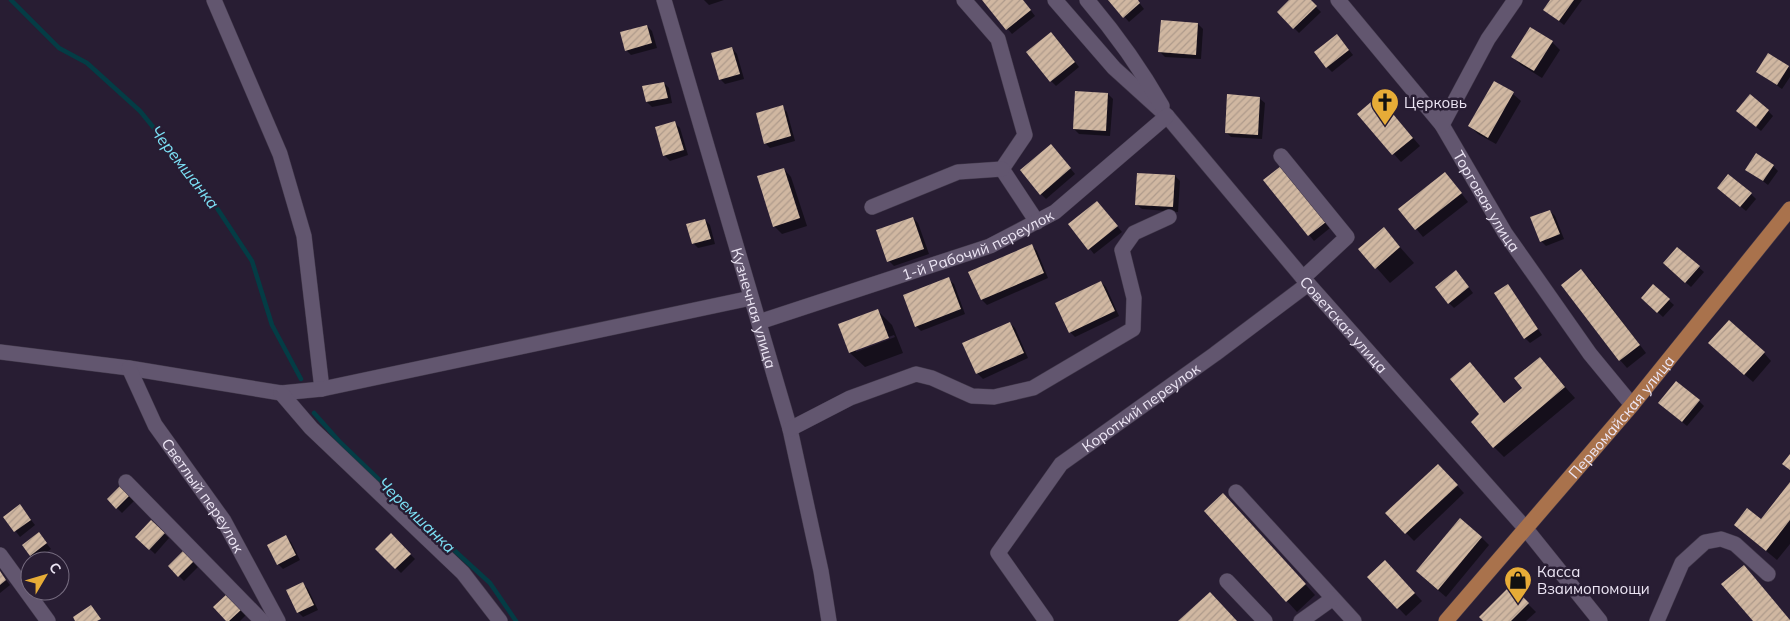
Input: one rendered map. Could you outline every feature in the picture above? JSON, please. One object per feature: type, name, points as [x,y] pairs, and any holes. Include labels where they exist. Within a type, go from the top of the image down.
[{"type":"main road","name":"Первомайская улица","points":[[1446,621],[1632,405],[1790,209]]},
{"type":"street","name":"Кузнечная улица","points":[[664,0],[790,429],[821,571],[829,621]]},
{"type":"street","points":[[964,0],[998,39],[1025,135],[1002,169]]},
{"type":"street","name":"Советская улица","points":[[1055,0],[1114,68],[1168,116],[1305,281],[1526,529],[1600,621]]},
{"type":"street","name":"Советская улица","points":[[1087,0],[1119,37],[1168,116]]},
{"type":"street","name":"Торговая улица","points":[[1338,0],[1442,125],[1505,232],[1590,354],[1632,405]]},
{"type":"street","points":[[1442,125],[1488,39],[1515,0]]},
{"type":"street","points":[[216,4],[280,154],[304,236],[322,389]]},
{"type":"street","name":"1-й Рабочий переулок","points":[[759,322],[990,246],[1055,212],[1168,116]]},
{"type":"street","name":"Короткий переулок","points":[[1046,621],[998,553],[1061,464],[1215,354],[1305,281],[1347,237],[1281,156]]},
{"type":"street","points":[[872,207],[958,172],[1002,169]]},
{"type":"street","points":[[1002,169],[1037,222]]},
{"type":"street","points":[[790,429],[850,398],[916,374],[932,378],[972,396],[994,397],[1033,388],[1133,329],[1134,298],[1122,250],[1134,233],[1169,216]]},
{"type":"street","points":[[0,352],[129,368],[281,393],[322,389],[751,298]]},
{"type":"street","name":"Светлый переулок","points":[[129,368],[155,425],[224,521],[278,621]]},
{"type":"street","points":[[281,393],[311,428],[463,573],[500,621]]},
{"type":"street","points":[[126,482],[262,621]]},
{"type":"street","points":[[1236,492],[1354,621]]},
{"type":"street","points":[[1656,621],[1682,563],[1705,542],[1721,538],[1735,544],[1768,574]]},
{"type":"street","points":[[0,555],[48,621]]},
{"type":"street","points":[[1228,581],[1265,621]]},
{"type":"street","points":[[1301,621],[1332,598]]},
{"type":"building","points":[[982,0],[1023,0],[1031,10],[1006,30]]},
{"type":"building","points":[[1108,0],[1138,0],[1140,3],[1123,18]]},
{"type":"building","points":[[1289,0],[1311,0],[1317,6],[1293,29],[1277,12]]},
{"type":"building","points":[[1550,0],[1574,0],[1559,21],[1543,10]]},
{"type":"building","points":[[1161,20],[1198,23],[1196,55],[1158,52]]},
{"type":"building","points":[[647,25],[652,43],[625,51],[620,32]]},
{"type":"building","points":[[1530,27],[1553,41],[1534,71],[1511,57]]},
{"type":"building","points":[[1051,32],[1075,62],[1050,82],[1026,52]]},
{"type":"building","points":[[1337,34],[1349,50],[1326,68],[1314,52]]},
{"type":"building","points":[[732,47],[740,74],[719,80],[711,53]]},
{"type":"building","points":[[1768,53],[1789,66],[1777,85],[1756,72]]},
{"type":"building","points":[[1494,81],[1514,92],[1488,138],[1468,126]]},
{"type":"building","points":[[664,82],[668,98],[646,102],[642,86]]},
{"type":"building","points":[[1075,91],[1108,93],[1106,131],[1073,129]]},
{"type":"building","points":[[1227,94],[1260,97],[1258,135],[1225,133]]},
{"type":"building","points":[[1750,94],[1769,110],[1756,127],[1736,111]]},
{"type":"building","name":"Церковь","points":[[1378,96],[1413,138],[1392,155],[1357,114]]},
{"type":"building","points":[[783,105],[791,136],[764,144],[756,113]]},
{"type":"building","points":[[675,121],[684,150],[663,156],[655,127]]},
{"type":"building","points":[[1051,144],[1071,168],[1040,195],[1020,170]]},
{"type":"building","points":[[1756,153],[1774,165],[1763,181],[1745,170]]},
{"type":"building","points":[[1281,166],[1326,222],[1308,236],[1263,180]]},
{"type":"building","points":[[784,168],[800,218],[773,227],[757,176]]},
{"type":"building","points":[[1445,172],[1462,193],[1415,230],[1398,209]]},
{"type":"building","points":[[1137,173],[1175,175],[1173,207],[1135,205]]},
{"type":"building","points":[[1728,174],[1752,193],[1740,207],[1717,188]]},
{"type":"building","points":[[1097,201],[1118,226],[1088,250],[1068,224]]},
{"type":"building","points":[[1550,210],[1560,234],[1540,242],[1530,217]]},
{"type":"building","points":[[913,217],[924,249],[887,262],[876,230]]},
{"type":"building","points":[[705,219],[711,239],[692,244],[686,224]]},
{"type":"building","points":[[1384,227],[1400,247],[1375,269],[1358,249]]},
{"type":"building","points":[[1032,244],[1044,273],[981,300],[968,272]]},
{"type":"building","points":[[1677,247],[1700,266],[1685,283],[1663,263]]},
{"type":"building","points":[[1581,269],[1640,345],[1619,361],[1561,285]]},
{"type":"building","points":[[1456,270],[1469,287],[1448,304],[1435,287]]},
{"type":"building","points":[[949,277],[961,309],[915,327],[903,295]]},
{"type":"building","points":[[1101,281],[1115,311],[1069,333],[1055,303]]},
{"type":"building","points":[[1508,284],[1538,329],[1524,339],[1494,293]]},
{"type":"building","points":[[1653,284],[1670,299],[1657,313],[1641,298]]},
{"type":"building","points":[[878,309],[889,338],[849,353],[838,324]]},
{"type":"building","points":[[1729,320],[1765,352],[1744,375],[1708,343]]},
{"type":"building","points":[[1010,322],[1024,353],[976,374],[962,343]]},
{"type":"building","points":[[1540,357],[1565,387],[1493,448],[1471,422],[1479,414],[1450,379],[1470,362],[1504,403],[1522,388],[1514,378]]},
{"type":"building","points":[[1676,381],[1700,400],[1682,422],[1658,403]]},
{"type":"building","points":[[1790,454],[1790,470],[1782,464]]},
{"type":"building","points":[[1438,464],[1458,485],[1405,534],[1385,513]]},
{"type":"building","points":[[1790,482],[1790,520],[1766,551],[1734,525],[1747,508],[1761,519]]},
{"type":"building","points":[[121,485],[130,495],[116,509],[107,499]]},
{"type":"building","points":[[1223,493],[1306,584],[1286,602],[1204,511]]},
{"type":"building","points":[[20,504],[31,520],[14,532],[3,517]]},
{"type":"building","points":[[1460,518],[1482,537],[1438,590],[1416,571]]},
{"type":"building","points":[[151,520],[165,533],[149,550],[135,537]]},
{"type":"building","points":[[39,532],[47,543],[37,551],[26,551],[22,545]]},
{"type":"building","points":[[391,533],[411,554],[395,569],[375,549]]},
{"type":"building","points":[[286,535],[296,555],[277,565],[267,545]]},
{"type":"building","points":[[183,551],[194,561],[178,577],[168,566]]},
{"type":"building","points":[[1385,560],[1415,593],[1397,609],[1367,577]]},
{"type":"building","points":[[1744,565],[1790,621],[1753,621],[1721,584]]},
{"type":"building","points":[[0,571],[6,580],[0,585]]},
{"type":"building","points":[[303,582],[314,605],[297,613],[286,590]]},
{"type":"building","points":[[1511,585],[1529,603],[1511,621],[1483,621],[1479,617]]},
{"type":"building","points":[[1210,592],[1237,621],[1178,621]]},
{"type":"building","points":[[228,593],[242,609],[229,621],[226,621],[213,607]]},
{"type":"building","points":[[91,605],[101,619],[97,621],[75,621],[73,617]]},
{"type":"waterway","name":"Черемшанка","points":[[11,0],[59,48],[87,63],[140,111],[207,193],[252,261],[272,325],[301,379]]},
{"type":"waterway","name":"Черемшанка","points":[[314,413],[339,441],[490,583],[516,621]]},
{"type":"place","name":"Церковь","points":[[1385,126]]},
{"type":"place","name":"Касса Взаимопомощи","points":[[1518,604]]}]
